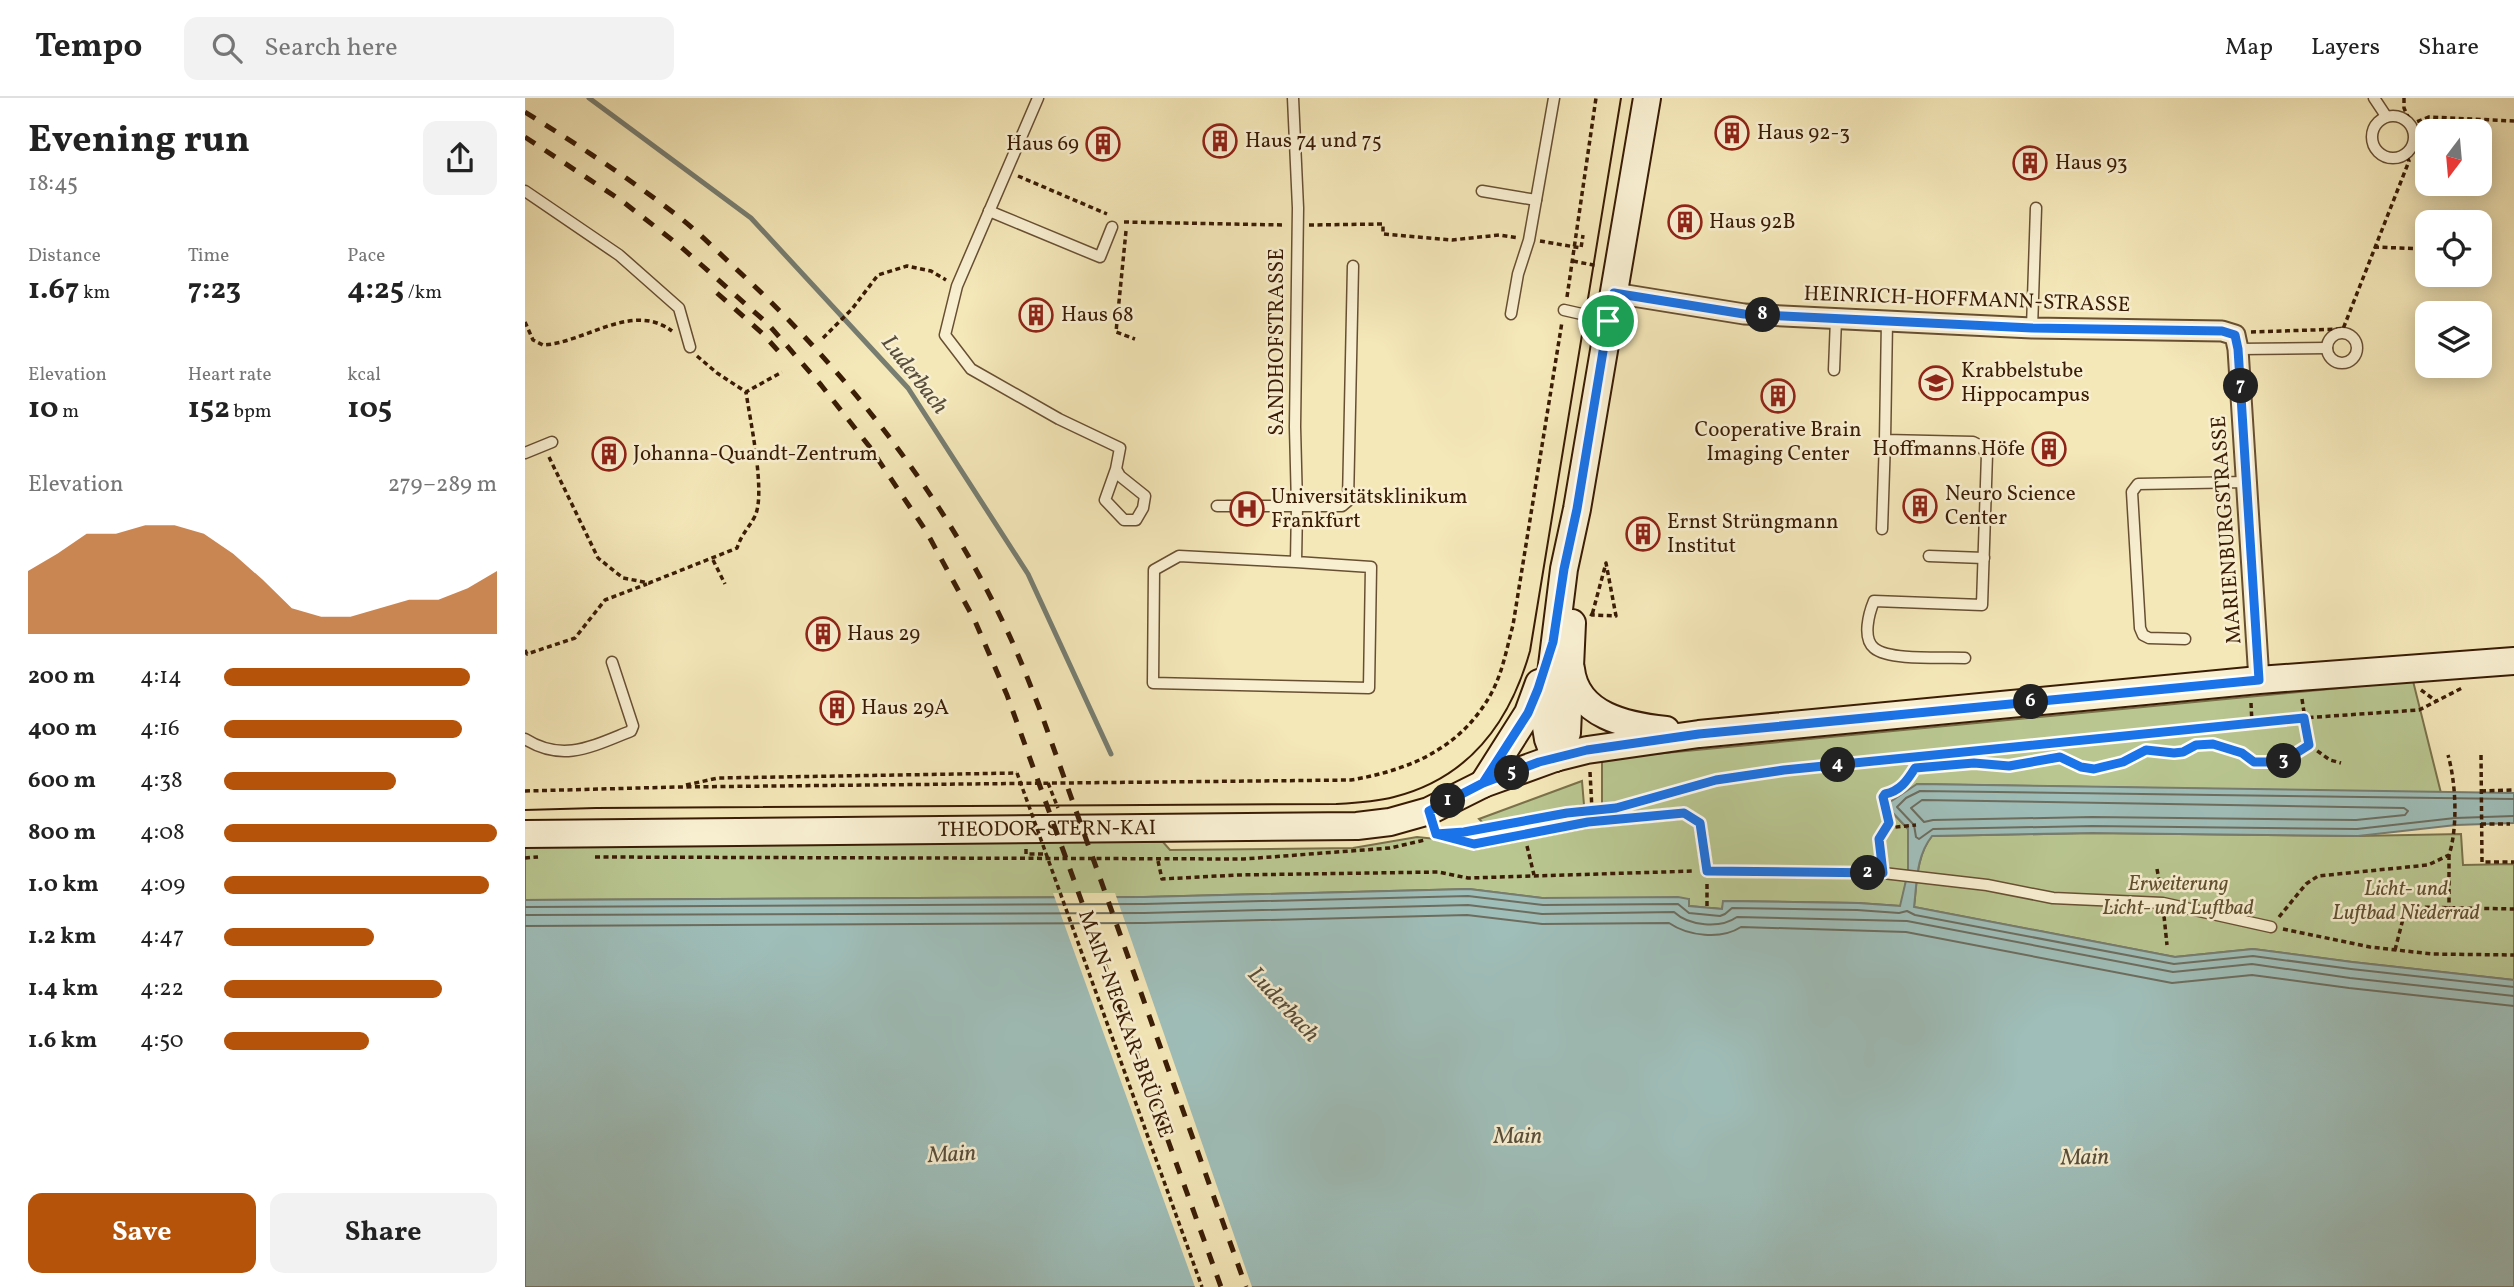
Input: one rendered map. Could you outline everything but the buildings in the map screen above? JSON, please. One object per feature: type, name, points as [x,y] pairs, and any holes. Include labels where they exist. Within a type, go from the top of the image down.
[{"type":"main road","points":[[1555,758],[1567,733],[1562,648],[1576,573],[1577,509],[1647,98]]},
{"type":"main road","points":[[1562,648],[1581,696],[1612,720],[1631,726],[1699,734],[2255,691],[2514,661]]},
{"type":"main road","points":[[1483,783],[1528,713],[1562,648]]},
{"type":"main road","name":"THEODOR-STERN-KAI","points":[[525,834],[1357,826],[1390,822],[1432,822],[1483,783],[1555,758],[1587,750],[1699,734]]},
{"type":"street","name":"HEINRICH-HOFFMANN-STRASSE","points":[[1614,293],[1744,314],[2032,328],[2222,331],[2237,342]]},
{"type":"street","name":"MARIENBURGSTRASSE","points":[[2237,342],[2247,482],[2255,691]]},
{"type":"lane","points":[[1038,98],[957,286],[945,335],[971,369],[1059,419],[1119,448],[1116,469],[1105,500],[1125,520],[1136,520],[1143,508],[1145,496],[1116,469]]},
{"type":"lane","name":"SANDHOFSTRASSE","points":[[1293,98],[1297,225],[1296,562]]},
{"type":"lane","points":[[1511,314],[1518,274],[1529,240],[1554,98]]},
{"type":"lane","points":[[2374,98],[2386,116]]},
{"type":"lane","points":[[2386,116],[2400,116],[2411,124],[2414,137],[2410,150],[2399,157],[2385,157],[2375,149],[2371,136],[2375,123],[2386,116]]},
{"type":"lane","points":[[525,191],[619,255],[679,308],[690,347]]},
{"type":"lane","points":[[1482,191],[1536,200]]},
{"type":"lane","points":[[2032,328],[2036,208]]},
{"type":"lane","points":[[989,211],[1100,257],[1112,227]]},
{"type":"lane","points":[[1217,506],[1342,506],[1348,501],[1353,266]]},
{"type":"lane","points":[[1564,310],[1608,321]]},
{"type":"lane","points":[[1835,370],[1836,319]]},
{"type":"lane","points":[[1882,529],[1887,321]]},
{"type":"lane","points":[[2344,331],[2354,338],[2357,347],[2354,356],[2347,362],[2337,362],[2330,357],[2326,348],[2329,339],[2344,331]]},
{"type":"lane","points":[[2237,342],[2326,348]]},
{"type":"lane","points":[[1885,440],[1973,442],[1987,454],[1982,605],[1874,601],[1870,612],[1868,638],[1874,648],[1891,655],[1965,658]]},
{"type":"lane","points":[[525,453],[548,444]]},
{"type":"lane","points":[[2185,639],[2149,638],[2143,635],[2140,628],[2132,492],[2139,484],[2247,482]]},
{"type":"lane","points":[[1179,556],[1296,562],[1371,567],[1369,688],[1153,683],[1154,570],[1179,556]]},
{"type":"lane","points":[[1929,556],[1984,558]]},
{"type":"lane","points":[[525,739],[537,747],[554,751],[583,750],[631,731],[633,726],[612,662]]},
{"type":"lane","points":[[1432,822],[1474,844],[1588,822],[1684,813],[1700,823],[1707,871],[1883,873],[1987,885],[2053,898],[2163,903],[2271,927]]},
{"type":"path","points":[[525,791],[1351,779],[1382,775],[1431,756],[1465,727],[1491,692],[1503,666],[1513,625],[1573,261],[1596,98]]},
{"type":"path","points":[[2405,98],[2404,108],[2411,124],[2429,117],[2514,121]]},
{"type":"path","points":[[2237,342],[2246,332],[2344,331],[2409,161],[2405,153]]},
{"type":"path","points":[[1007,170],[1126,222],[1383,224],[1383,234],[1452,240],[1499,235],[1581,248],[1583,235]]},
{"type":"path","points":[[1126,222],[1116,332],[1135,339]]},
{"type":"path","points":[[2374,247],[2415,249]]},
{"type":"path","points":[[1573,261],[1601,266]]},
{"type":"path","points":[[823,338],[852,309],[878,275],[907,266],[931,271],[957,286]]},
{"type":"path","points":[[525,322],[533,340],[543,345],[631,320],[656,322],[667,327],[717,373],[746,392],[759,482],[756,514],[737,548],[713,560],[604,600],[575,638],[527,654],[525,650]]},
{"type":"path","points":[[746,392],[782,372]]},
{"type":"path","points":[[548,444],[598,558],[623,578],[649,583]]},
{"type":"path","points":[[713,560],[725,584]]},
{"type":"path","points":[[1606,563],[1616,616],[1592,615],[1599,589],[1606,563]]},
{"type":"path","points":[[1629,805],[1716,780],[1784,770],[2304,718],[2419,710],[2463,687]]},
{"type":"path","points":[[2252,724],[2255,691]]},
{"type":"path","points":[[2304,718],[2309,745],[2330,760],[2341,764]]},
{"type":"path","points":[[1883,873],[1879,839],[1889,823],[1883,804],[1884,795],[1905,783],[1915,768],[1974,763],[2009,766],[2060,757],[2081,767],[2094,769],[2123,762],[2146,750],[2174,753],[2183,752],[2196,745],[2213,744],[2242,753],[2254,762],[2282,762],[2309,745]]},
{"type":"path","points":[[2448,755],[2454,787],[2453,842],[2449,855],[2449,909]]},
{"type":"path","points":[[2481,755],[2482,862],[2514,862]]},
{"type":"path","points":[[1590,766],[1592,811],[1604,809]]},
{"type":"path","name":"MAIN-NECKAR-BRÜCKE","points":[[677,787],[718,778],[1017,773],[1202,1287]]},
{"type":"path","points":[[1047,783],[1060,813]]},
{"type":"path","points":[[2481,792],[2514,790]]},
{"type":"path","points":[[589,857],[1244,859],[1390,848],[1425,841],[1432,822]]},
{"type":"path","points":[[2481,824],[2510,824]]},
{"type":"path","points":[[1887,828],[1916,825]]},
{"type":"path","points":[[1025,848],[1026,854],[1047,855]]},
{"type":"path","points":[[1048,848],[1056,859]]},
{"type":"path","points":[[1529,850],[1534,875]]},
{"type":"path","points":[[2449,855],[2428,865],[2318,876],[2306,884],[2271,927],[2395,950],[2432,954],[2514,956]]},
{"type":"path","points":[[525,858],[550,857]]},
{"type":"path","points":[[1158,860],[1162,879],[1438,872],[1468,878],[1707,871],[1707,906]]},
{"type":"path","points":[[2395,950],[2404,915],[2415,907],[2514,909]]},
{"type":"green space","points":[[2413,681],[2441,793],[1917,784],[1891,811],[1908,829],[1908,872],[1901,906],[1724,901],[1722,909],[1689,906],[1689,899],[1542,898],[1469,889],[1144,897],[525,900],[525,846],[1028,840],[1163,842],[1170,850],[1353,848],[1417,837],[1456,841],[1602,813],[1602,759]]},
{"type":"green space","points":[[1582,781],[1584,805],[1483,823],[1479,819]]},
{"type":"green space","points":[[2092,833],[2357,836],[2461,834],[2463,865],[2514,864],[2514,980],[2253,949],[2175,957],[1914,907],[1920,861],[1932,836]]},
{"type":"water","name":"Main","points":[[1917,784],[2514,793],[2514,823],[2456,825],[2358,836],[2092,833],[1932,836],[1920,861],[1914,907],[2175,957],[2253,949],[2514,980],[2514,1287],[525,1287],[525,900],[1144,897],[1469,889],[1542,898],[1678,897],[1689,899],[1689,906],[1722,909],[1723,901],[1900,906],[1908,872],[1908,829],[1891,811],[1890,802]]},
{"type":"pier","points":[[1053,893],[1115,893],[1252,1287],[1195,1287]]},
{"type":"waterway","name":"Luderbach","points":[[589,98],[751,218],[908,388],[1028,574],[1111,754]]},
{"type":"tram line","points":[[525,810],[1336,804],[1394,797],[1421,788],[1444,776],[1483,744],[1498,723],[1511,701],[1530,651],[1621,98]]},
{"type":"railway","points":[[525,112],[619,173],[674,213],[773,304],[848,386],[917,475],[948,522],[1001,618],[1035,698],[1246,1287]]},
{"type":"railway","points":[[525,137],[622,201],[680,246],[768,324],[869,446],[926,531],[975,621],[1007,695],[1221,1287]]},
{"type":"railway","points":[[717,293],[780,353]]},
{"type":"place","name":"Haus 92-3","points":[[1732,133]]},
{"type":"place","name":"Haus 74 und 75","points":[[1220,141]]},
{"type":"place","name":"Haus 69","points":[[1103,144]]},
{"type":"place","name":"Haus 93","points":[[2030,163]]},
{"type":"place","name":"Haus 92B","points":[[1685,222]]},
{"type":"place","name":"Haus 68","points":[[1036,315]]},
{"type":"place","name":"Krabbelstube Hippocampus","points":[[1936,383]]},
{"type":"place","name":"Cooperative Brain Imaging Center","points":[[1778,396]]},
{"type":"place","name":"Hoffmanns Höfe","points":[[2049,449]]},
{"type":"place","name":"Johanna-Quandt-Zentrum","points":[[609,454]]},
{"type":"place","name":"Neuro Science Center","points":[[1920,506]]},
{"type":"place","name":"Universitätsklinikum Frankfurt","points":[[1247,509]]},
{"type":"place","name":"Ernst Strüngmann Institut","points":[[1643,534]]},
{"type":"place","name":"Haus 29","points":[[823,634]]},
{"type":"place","name":"Haus 29A","points":[[837,708]]},
{"type":"route","points":[[1608,321],[1553,642],[1538,689],[1528,713],[1483,783],[1429,811],[1436,834],[1474,844],[1588,822],[1684,813],[1700,823],[1707,871],[1883,873],[1879,839],[1889,823],[1883,797],[1905,783],[1915,768],[1974,763],[2009,766],[2060,757],[2081,767],[2094,769],[2123,762],[2146,750],[2174,753],[2183,752],[2196,745],[2213,744],[2242,753],[2254,762],[2270,763],[2293,757],[2309,745],[2304,718],[1784,770],[1716,780],[1616,808],[1436,834],[1429,811],[1483,783],[1539,762],[1587,750],[1699,734],[2259,680],[2235,335],[2222,331],[2032,328],[1744,314],[1614,293],[1608,321]]},
{"type":"park label","name":"Erweiterung Licht- und Luftbad","points":[[2178,896]]},
{"type":"park label","name":"Licht- und Luftbad Niederrad","points":[[2406,901]]}]
